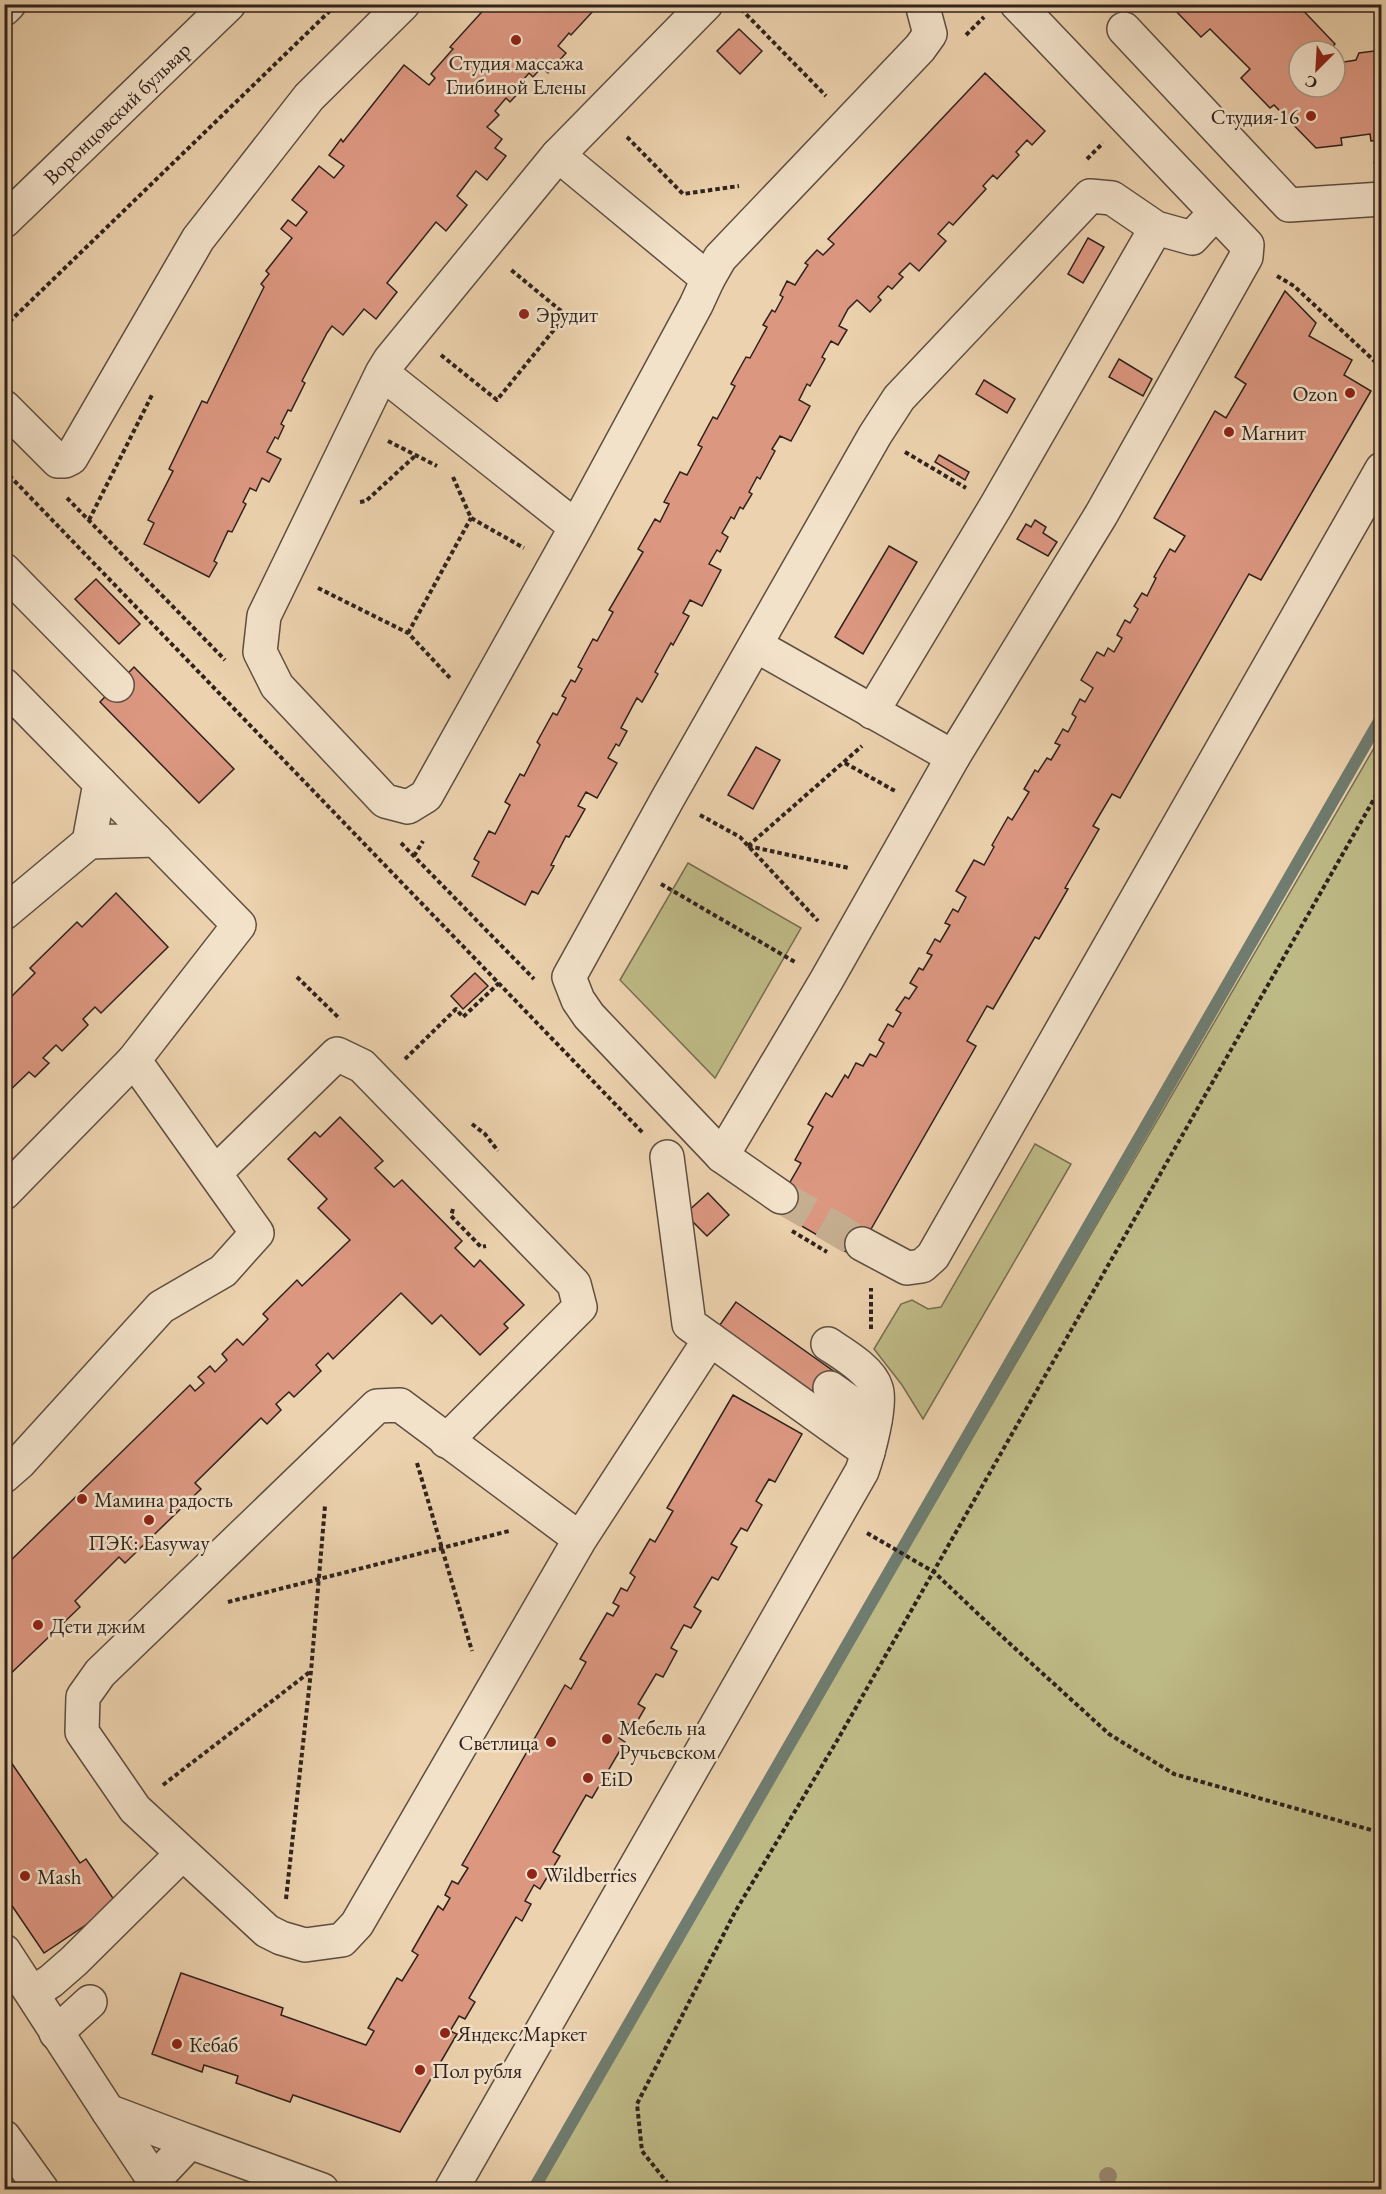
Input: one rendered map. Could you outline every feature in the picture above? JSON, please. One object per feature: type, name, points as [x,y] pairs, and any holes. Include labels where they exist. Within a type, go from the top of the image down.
[{"type":"street","points":[[4,9],[9,4]]},
{"type":"street","name":"Воронцовский бульвар","points":[[4,220],[229,4]]},
{"type":"street","points":[[4,406],[58,461],[71,458],[198,239],[309,97],[403,4]]},
{"type":"street","points":[[706,4],[558,155],[390,360],[264,616],[260,652],[277,686],[385,801],[408,807],[426,796],[576,527],[720,258],[920,48],[930,34],[922,4]]},
{"type":"street","points":[[722,1156],[826,981],[953,757],[1101,515],[1246,257],[1247,245],[1017,4]]},
{"type":"street","points":[[1124,29],[1289,205],[1382,199]]},
{"type":"street","points":[[558,155],[708,279]]},
{"type":"street","points":[[782,1211],[722,1156],[589,1016],[578,1000],[570,977],[668,798],[899,398],[1090,196],[1112,198],[1156,228],[1192,237],[1215,213]]},
{"type":"street","points":[[872,712],[996,506],[1156,228]]},
{"type":"street","points":[[382,373],[576,527]]},
{"type":"street","points":[[860,1253],[907,1268],[922,1266],[933,1256],[1382,469]]},
{"type":"street","points":[[4,570],[117,685]]},
{"type":"street","points":[[756,646],[953,757]]},
{"type":"street","points":[[4,685],[239,925],[134,1060],[4,1193]]},
{"type":"street","points":[[89,842],[100,783]]},
{"type":"street","points":[[4,912],[89,842],[156,840]]},
{"type":"street","points":[[215,1173],[337,1054],[362,1066],[574,1284],[580,1307],[446,1441]]},
{"type":"street","points":[[4,1476],[20,1462],[161,1307],[223,1271],[258,1233],[134,1060]]},
{"type":"street","points":[[667,1157],[689,1324],[868,1452]]},
{"type":"street","points":[[580,1539],[400,1405],[377,1406],[100,1673],[83,1697],[82,1732],[135,1809],[267,1931],[305,1945],[342,1940],[357,1924],[580,1539],[710,1339]]},
{"type":"street","points":[[451,2190],[862,1471],[875,1420],[877,1388],[861,1366],[828,1344]]},
{"type":"street","points":[[830,1388],[875,1420]]},
{"type":"street","points":[[33,1993],[74,1961],[183,1854]]},
{"type":"street","points":[[4,1951],[33,1993],[153,2185],[190,2142]]},
{"type":"street","points":[[56,2032],[90,2002]]},
{"type":"street","points":[[108,2111],[322,2190]]},
{"type":"street","points":[[4,2137],[42,2190]]},
{"type":"path","points":[[4,327],[337,4]]},
{"type":"path","points":[[737,4],[850,121]]},
{"type":"path","points":[[1301,8],[1305,4]]},
{"type":"path","points":[[601,111],[683,194],[742,185],[767,208]]},
{"type":"path","points":[[437,352],[497,400],[566,315],[483,247]]},
{"type":"path","points":[[89,520],[154,392]]},
{"type":"path","points":[[357,426],[442,468]]},
{"type":"path","points":[[904,452],[971,490]]},
{"type":"path","points":[[4,470],[667,1157]]},
{"type":"path","points":[[451,473],[471,518],[555,565]]},
{"type":"path","points":[[408,633],[471,518]]},
{"type":"path","points":[[286,573],[408,633],[450,678],[482,696]]},
{"type":"path","points":[[748,846],[865,743]]},
{"type":"path","points":[[845,763],[894,790]]},
{"type":"path","points":[[673,2190],[642,2151],[637,2104],[735,1912],[934,1572],[1382,785]]},
{"type":"path","points":[[697,813],[741,837],[823,926]]},
{"type":"path","points":[[748,846],[852,869]]},
{"type":"path","points":[[670,889],[784,956]]},
{"type":"path","points":[[403,1060],[456,1009],[463,1017],[499,983]]},
{"type":"path","points":[[782,1211],[860,1253],[872,1287],[871,1328],[861,1366]]},
{"type":"path","points":[[281,1938],[311,1671],[317,1579],[330,1451]]},
{"type":"path","points":[[416,1460],[487,1701]]},
{"type":"path","points":[[836,1516],[934,1572],[1109,1734],[1174,1774],[1382,1833]]},
{"type":"path","points":[[221,1603],[553,1520]]},
{"type":"path","points":[[135,1809],[311,1671]]},
{"type":"shaded area","points":[[1381,736],[1381,2189],[535,2189]]},
{"type":"shaded area","points":[[688,863],[801,928],[715,1078],[620,980]]},
{"type":"shaded area","points":[[1035,1144],[1071,1164],[923,1419],[902,1385],[874,1349],[901,1304],[912,1300],[928,1309],[941,1307]]},
{"type":"building","points":[[489,4],[591,4],[594,10],[558,46],[566,53],[548,73],[542,67],[533,77],[529,73],[518,86],[522,89],[510,102],[506,98],[495,111],[499,115],[487,127],[502,139],[495,148],[506,156],[487,180],[476,171],[457,196],[467,205],[446,231],[436,222],[387,283],[397,292],[376,319],[364,309],[343,335],[332,326],[327,333],[302,381],[305,383],[291,411],[288,410],[281,424],[284,426],[278,439],[275,437],[267,452],[281,459],[269,482],[262,478],[256,491],[250,488],[243,502],[246,504],[232,532],[228,531],[214,561],[217,563],[209,577],[144,544],[154,523],[148,520],[173,471],[169,469],[202,401],[207,403],[264,287],[261,284],[269,274],[266,271],[292,238],[281,229],[288,220],[296,226],[307,212],[292,200],[319,166],[334,178],[344,166],[329,155],[341,139],[343,142],[404,65],[429,85],[435,78],[431,74],[453,49],[450,47]]},
{"type":"building","points":[[1175,4],[1297,4],[1330,39],[1287,39],[1287,99],[1347,99],[1347,62],[1356,60],[1359,53],[1382,50],[1382,140],[1371,141],[1370,134],[1341,138],[1342,145],[1316,148],[1274,105],[1270,108],[1241,78],[1250,69],[1210,29],[1201,37],[1172,7]]},
{"type":"building","points":[[739,29],[762,51],[740,74],[717,51]]},
{"type":"building","points":[[985,73],[1045,131],[1032,145],[1027,140],[1016,152],[1019,155],[997,179],[993,175],[983,186],[986,189],[953,225],[949,222],[938,234],[946,241],[919,271],[910,263],[899,274],[903,277],[892,289],[888,286],[878,297],[881,300],[870,312],[857,300],[848,309],[839,326],[847,330],[838,345],[831,341],[822,357],[825,359],[810,386],[807,384],[799,400],[810,406],[791,441],[780,436],[760,479],[757,477],[749,492],[752,494],[743,509],[740,507],[734,519],[731,517],[722,533],[728,537],[720,552],[717,550],[709,564],[721,570],[702,606],[690,600],[683,613],[689,616],[655,672],[658,674],[642,702],[637,698],[621,728],[627,731],[619,746],[616,744],[608,758],[617,763],[597,798],[586,792],[578,806],[585,809],[569,837],[566,836],[551,865],[554,866],[538,894],[532,891],[525,905],[472,876],[479,862],[474,859],[489,831],[495,834],[510,805],[505,802],[520,774],[524,776],[540,745],[537,742],[553,713],[557,715],[566,698],[562,696],[571,680],[575,682],[582,669],[578,667],[593,639],[597,641],[613,612],[609,610],[643,552],[638,549],[655,519],[660,522],[669,504],[664,502],[680,472],[687,475],[702,447],[698,445],[713,417],[717,419],[735,386],[731,384],[746,357],[750,358],[767,327],[763,325],[772,310],[775,312],[783,297],[780,295],[787,281],[795,285],[808,265],[805,263],[817,250],[823,255],[834,244],[828,239]]},
{"type":"building","points":[[1088,238],[1104,247],[1083,283],[1068,274]]},
{"type":"building","points":[[1285,291],[1316,323],[1309,336],[1352,360],[1344,375],[1371,391],[1261,580],[1249,574],[1120,798],[1112,794],[1093,826],[1099,829],[1065,888],[1068,889],[1039,939],[1035,937],[993,1009],[987,1006],[967,1041],[976,1046],[855,1257],[774,1210],[801,1163],[795,1160],[813,1127],[808,1124],[826,1093],[832,1097],[845,1075],[848,1078],[856,1063],[863,1066],[870,1054],[876,1057],[884,1043],[879,1040],[888,1024],[893,1027],[901,1013],[896,1010],[905,997],[909,999],[917,987],[910,983],[919,968],[923,970],[932,955],[927,953],[935,939],[940,942],[950,925],[945,923],[953,909],[958,912],[966,897],[956,891],[974,860],[984,865],[1008,817],[1012,820],[1029,792],[1024,789],[1035,770],[1038,772],[1047,758],[1051,760],[1060,745],[1055,743],[1063,729],[1068,732],[1076,717],[1072,714],[1080,699],[1085,702],[1093,688],[1081,680],[1097,652],[1104,656],[1108,648],[1114,652],[1122,638],[1117,635],[1125,620],[1130,623],[1138,609],[1134,606],[1142,593],[1147,596],[1156,578],[1154,577],[1170,549],[1175,552],[1185,536],[1154,518],[1215,411],[1226,418],[1246,384],[1235,377]]},
{"type":"building","points":[[1119,359],[1152,379],[1143,396],[1109,377]]},
{"type":"building","points":[[984,380],[1015,399],[1007,413],[976,394]]},
{"type":"building","points":[[939,455],[969,472],[965,480],[935,462]]},
{"type":"building","points":[[1035,520],[1046,527],[1043,533],[1057,542],[1048,556],[1017,539],[1026,524],[1031,527]]},
{"type":"building","points":[[889,546],[917,562],[863,654],[835,637]]},
{"type":"building","points":[[96,579],[140,624],[119,644],[75,599]]},
{"type":"building","points":[[134,667],[234,769],[199,803],[100,702]]},
{"type":"building","points":[[756,747],[780,760],[753,809],[728,795]]},
{"type":"building","points":[[116,893],[168,947],[101,1013],[95,1007],[83,1019],[88,1025],[62,1051],[56,1045],[43,1058],[49,1063],[35,1077],[29,1072],[4,1096],[4,993],[10,998],[35,973],[30,968],[77,922],[82,927]]},
{"type":"building","points":[[475,973],[488,986],[463,1009],[451,996]]},
{"type":"building","points":[[340,1117],[383,1161],[375,1168],[394,1187],[402,1180],[462,1241],[455,1248],[474,1267],[480,1260],[524,1305],[504,1324],[508,1328],[480,1355],[441,1315],[432,1324],[401,1293],[333,1359],[328,1353],[316,1365],[321,1371],[294,1397],[289,1392],[276,1404],[281,1410],[267,1424],[261,1418],[195,1483],[201,1489],[125,1563],[119,1557],[75,1601],[80,1607],[4,1680],[4,1567],[190,1385],[195,1391],[204,1383],[198,1377],[210,1366],[215,1372],[227,1360],[222,1354],[237,1339],[243,1345],[268,1319],[263,1314],[297,1280],[302,1286],[350,1240],[318,1208],[327,1199],[288,1159],[315,1132],[320,1137]]},
{"type":"building","points":[[708,1193],[729,1215],[707,1236],[685,1214]]},
{"type":"building","points":[[736,1302],[839,1375],[820,1402],[717,1329]]},
{"type":"building","points":[[733,1395],[802,1434],[775,1482],[769,1479],[756,1501],[762,1505],[747,1531],[741,1528],[731,1544],[737,1547],[718,1580],[712,1577],[694,1607],[701,1611],[691,1628],[684,1625],[671,1648],[677,1651],[663,1677],[656,1674],[638,1704],[645,1708],[634,1727],[627,1724],[619,1738],[625,1742],[592,1798],[586,1795],[553,1852],[560,1856],[540,1889],[534,1885],[525,1901],[531,1904],[522,1921],[516,1917],[469,1998],[475,2002],[465,2019],[459,2016],[450,2031],[457,2034],[400,2132],[293,2095],[290,2102],[236,2083],[238,2076],[204,2065],[202,2072],[152,2054],[181,1973],[283,2008],[281,2015],[366,2045],[374,2031],[368,2028],[397,1978],[402,1981],[418,1955],[412,1951],[438,1906],[443,1910],[450,1898],[445,1895],[452,1881],[458,1884],[468,1868],[462,1865],[565,1685],[571,1689],[586,1662],[580,1659],[607,1613],[613,1616],[619,1606],[613,1603],[621,1588],[627,1591],[635,1577],[630,1573],[650,1539],[655,1542],[673,1511],[667,1508]]},
{"type":"building","points":[[4,1752],[80,1863],[86,1859],[117,1904],[44,1953],[4,1894]]},
{"type":"waterway","points":[[533,2190],[1382,716]]},
{"type":"tunnel","points":[[781,1197],[862,1244]]},
{"type":"place","name":"Студия массажа Глибиной Елены","points":[[516,40]]},
{"type":"place","name":"Студия-16","points":[[1311,116]]},
{"type":"place","name":"Эрудит","points":[[524,314]]},
{"type":"place","name":"Ozon","points":[[1350,393]]},
{"type":"place","name":"Магнит","points":[[1229,432]]},
{"type":"place","name":"Мамина радость","points":[[82,1499]]},
{"type":"place","name":"ПЭК: Easyway","points":[[149,1520]]},
{"type":"place","name":"Дети джим","points":[[38,1625]]},
{"type":"place","name":"Мебель на Ручьевском","points":[[607,1739]]},
{"type":"place","name":"Светлица","points":[[551,1742]]},
{"type":"place","name":"EiD","points":[[588,1778]]},
{"type":"place","name":"Wildberries","points":[[532,1874]]},
{"type":"place","name":"Mash","points":[[25,1876]]},
{"type":"place","name":"Яндекс.Маркет","points":[[445,2033]]},
{"type":"place","name":"Кебаб","points":[[177,2044]]},
{"type":"place","name":"Пол рубля","points":[[420,2070]]}]
